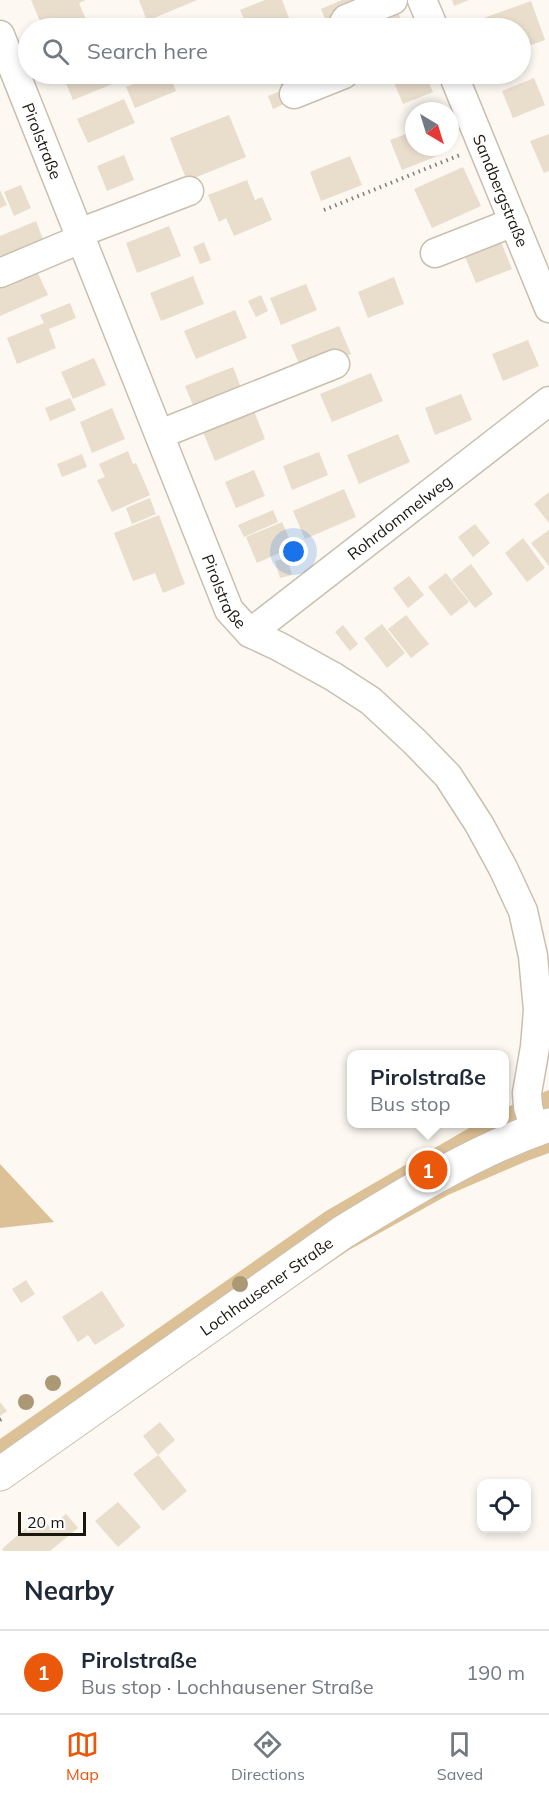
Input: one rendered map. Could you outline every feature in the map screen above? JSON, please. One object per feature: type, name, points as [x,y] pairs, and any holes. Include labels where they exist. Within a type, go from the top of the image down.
[{"type":"main road","name":"Lochhausener Straße","points":[[0,1474],[343,1232],[401,1197],[482,1154],[542,1127]]},
{"type":"street","points":[[348,18],[393,0]]},
{"type":"street","points":[[422,0],[430,18]]},
{"type":"street","name":"Pirolstraße","points":[[0,35],[18,82]]},
{"type":"street","name":"Pirolstraße","points":[[19,84],[77,238],[229,610],[250,633],[334,677],[370,701],[415,742],[448,776],[479,824],[503,868],[523,911],[533,956],[538,1010],[535,1047],[527,1093],[528,1107],[542,1127]]},
{"type":"street","points":[[294,94],[319,84]]},
{"type":"street","name":"Sandbergstraße","points":[[457,84],[549,308]]},
{"type":"street","points":[[0,273],[189,191]]},
{"type":"street","points":[[435,253],[514,222]]},
{"type":"street","points":[[173,429],[335,364]]},
{"type":"street","name":"Rohrdommelweg","points":[[250,633],[549,401]]},
{"type":"path","points":[[324,210],[483,146]]},
{"type":"shaded area","points":[[549,1090],[549,1153],[448,1195],[349,1250],[143,1390],[0,1472],[0,1439],[326,1211],[469,1128],[509,1128],[509,1106]]},
{"type":"shaded area","points":[[0,1164],[54,1222],[0,1228]]},
{"type":"building","points":[[31,0],[86,0],[79,3],[85,18],[39,18]]},
{"type":"building","points":[[139,0],[197,0],[154,18],[146,18]]},
{"type":"building","points":[[265,0],[282,0],[289,18],[244,18],[240,10]]},
{"type":"building","points":[[342,0],[354,0],[357,8],[333,18],[325,18],[321,9]]},
{"type":"building","points":[[452,0],[469,0],[454,6]]},
{"type":"building","points":[[531,1],[545,40],[531,45],[531,18],[484,18]]},
{"type":"building","points":[[396,8],[400,18],[374,18]]},
{"type":"building","points":[[534,78],[545,105],[513,118],[502,91],[519,84],[531,84],[531,79]]},
{"type":"building","points":[[66,84],[113,84],[73,100]]},
{"type":"building","points":[[134,84],[173,84],[176,91],[135,108],[126,87]]},
{"type":"building","points":[[280,84],[313,84],[291,101],[273,109],[268,96],[283,90]]},
{"type":"building","points":[[395,84],[429,84],[433,92],[403,104]]},
{"type":"building","points":[[124,99],[135,123],[88,143],[77,119]]},
{"type":"building","points":[[229,115],[246,157],[187,181],[170,138]]},
{"type":"building","points":[[405,134],[405,156],[437,156],[402,170],[390,140]]},
{"type":"building","points":[[549,134],[549,171],[544,173],[530,141]]},
{"type":"building","points":[[124,155],[134,180],[107,191],[97,166]]},
{"type":"building","points":[[350,156],[362,185],[321,201],[310,172]]},
{"type":"building","points":[[463,167],[481,206],[432,228],[414,189]]},
{"type":"building","points":[[247,180],[255,200],[262,197],[272,220],[234,236],[226,218],[219,222],[208,195]]},
{"type":"building","points":[[21,185],[31,208],[14,216],[4,192]]},
{"type":"building","points":[[0,190],[7,205],[0,208]]},
{"type":"building","points":[[36,221],[46,247],[0,266],[0,236]]},
{"type":"building","points":[[169,226],[181,256],[137,273],[126,243]]},
{"type":"building","points":[[204,242],[211,260],[200,264],[193,247]]},
{"type":"building","points":[[501,242],[512,269],[476,283],[465,257]]},
{"type":"building","points":[[35,267],[48,295],[0,316],[0,283]]},
{"type":"building","points":[[193,276],[204,304],[161,321],[150,293]]},
{"type":"building","points":[[394,277],[404,304],[368,318],[358,292]]},
{"type":"building","points":[[306,284],[317,310],[281,325],[270,298]]},
{"type":"building","points":[[261,295],[268,311],[256,317],[248,301]]},
{"type":"building","points":[[70,303],[76,318],[49,329],[56,348],[17,364],[7,338],[44,323],[40,315]]},
{"type":"building","points":[[235,310],[247,338],[196,359],[184,331]]},
{"type":"building","points":[[339,326],[351,354],[303,373],[291,345]]},
{"type":"building","points":[[528,340],[539,366],[503,381],[492,354]]},
{"type":"building","points":[[94,358],[106,385],[73,399],[61,372]]},
{"type":"building","points":[[233,367],[244,395],[197,415],[185,386]]},
{"type":"building","points":[[371,373],[383,401],[332,422],[320,394]]},
{"type":"building","points":[[461,394],[472,420],[435,435],[425,408]]},
{"type":"building","points":[[70,398],[76,410],[50,421],[45,408]]},
{"type":"building","points":[[112,408],[125,439],[92,453],[80,422]]},
{"type":"building","points":[[254,411],[265,439],[215,461],[203,432]]},
{"type":"building","points":[[398,434],[410,462],[359,484],[347,455]]},
{"type":"building","points":[[128,451],[150,495],[112,512],[97,480],[105,477],[99,464]]},
{"type":"building","points":[[319,452],[328,475],[292,490],[283,466]]},
{"type":"building","points":[[82,454],[87,467],[62,477],[57,464]]},
{"type":"building","points":[[254,470],[265,496],[236,508],[225,482]]},
{"type":"building","points":[[344,489],[356,517],[305,539],[293,511]]},
{"type":"building","points":[[549,492],[549,523],[534,504]]},
{"type":"building","points":[[150,498],[156,514],[132,524],[126,508]]},
{"type":"building","points":[[273,510],[278,522],[244,537],[238,525]]},
{"type":"building","points":[[159,515],[185,584],[163,593],[155,573],[133,581],[114,533]]},
{"type":"building","points":[[282,522],[293,547],[257,563],[246,537]]},
{"type":"building","points":[[475,524],[490,543],[473,557],[458,537]]},
{"type":"building","points":[[549,530],[549,566],[531,543]]},
{"type":"building","points":[[523,538],[545,568],[527,582],[505,553]]},
{"type":"building","points":[[287,558],[292,575],[280,578],[275,561]]},
{"type":"building","points":[[471,564],[493,594],[475,608],[452,579]]},
{"type":"building","points":[[446,573],[469,602],[451,616],[428,587]]},
{"type":"building","points":[[409,576],[424,595],[408,608],[393,588]]},
{"type":"building","points":[[406,615],[429,644],[411,658],[388,629]]},
{"type":"building","points":[[382,624],[405,653],[387,668],[364,638]]},
{"type":"building","points":[[343,625],[358,644],[350,651],[335,632]]},
{"type":"building","points":[[26,1280],[35,1294],[21,1303],[12,1289]]},
{"type":"building","points":[[102,1291],[125,1326],[95,1345],[88,1335],[78,1342],[62,1317]]},
{"type":"building","points":[[0,1402],[7,1411],[0,1416]]},
{"type":"building","points":[[160,1422],[175,1440],[158,1455],[143,1436]]},
{"type":"building","points":[[158,1455],[187,1491],[163,1511],[133,1474]]},
{"type":"building","points":[[118,1502],[141,1527],[118,1547],[95,1521]]},
{"type":"building","points":[[66,1514],[78,1528],[50,1551],[4,1551],[2,1549],[40,1516],[50,1527]]},
{"type":"place","name":"Pirolstraße","points":[[428,1170]]}]
